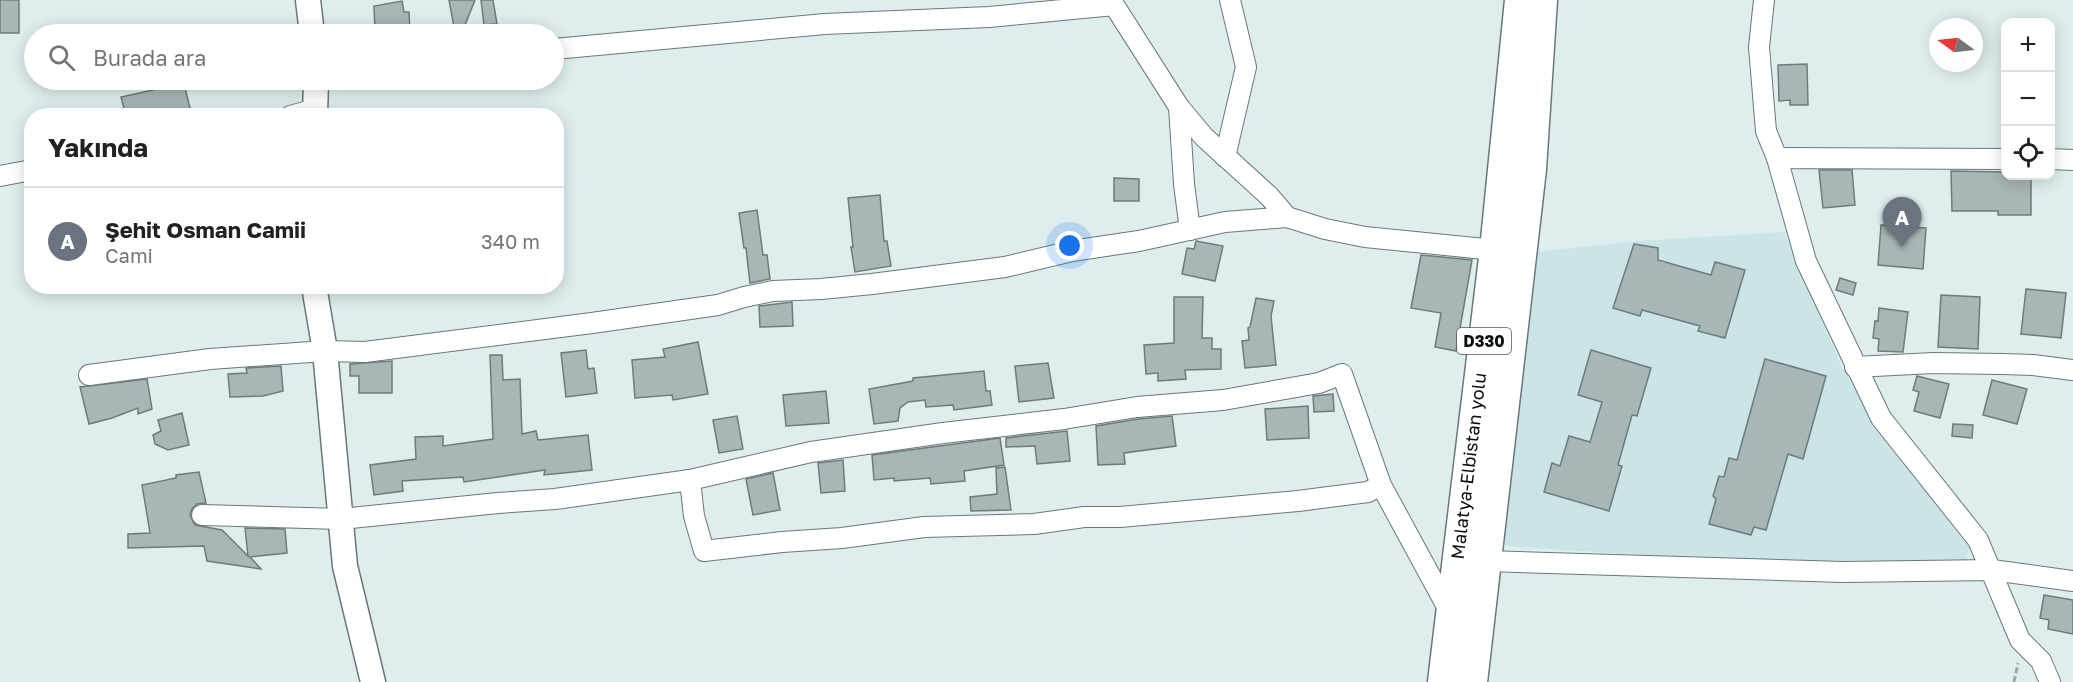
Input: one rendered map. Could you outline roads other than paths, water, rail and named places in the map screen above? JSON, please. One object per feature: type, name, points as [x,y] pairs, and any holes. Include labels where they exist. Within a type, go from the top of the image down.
[{"type":"main road","name":"Malatya-Elbistan yolu","points":[[1443,682],[1495,250],[1520,0]]},
{"type":"main road","name":"Malatya-Elbistan yolu","points":[[1472,682],[1531,169],[1542,0]]},
{"type":"street","points":[[308,0],[311,24]]},
{"type":"street","points":[[1226,157],[1246,67],[1230,0]]},
{"type":"street","points":[[1764,0],[1759,47],[1766,131],[1777,158],[1806,261],[1881,418],[1978,540],[2020,640],[2041,661],[2050,682]]},
{"type":"street","points":[[564,48],[825,24],[989,17],[1114,5],[1179,106],[1204,137],[1269,196],[1287,217]]},
{"type":"street","points":[[316,90],[316,108]]},
{"type":"street","points":[[1179,106],[1184,184],[1190,230]]},
{"type":"street","points":[[1777,158],[2001,159]]},
{"type":"street","points":[[2055,159],[2073,160]]},
{"type":"street","points":[[0,176],[24,172]]},
{"type":"street","points":[[89,375],[210,359],[325,351],[364,352],[419,346],[718,305],[773,291],[821,290],[907,278],[941,276],[1005,267],[1072,251],[1139,241],[1225,222],[1287,217],[1325,229],[1365,237],[1495,250]]},
{"type":"street","points":[[315,294],[325,351],[345,566],[372,682]]},
{"type":"street","points":[[1855,367],[1933,363],[2033,365],[2073,370]]},
{"type":"street","points":[[202,515],[341,519],[555,499],[690,480],[811,452],[1064,419],[1137,407],[1223,400],[1319,383],[1342,374],[1381,485],[1451,614]]},
{"type":"street","points":[[690,480],[694,516],[704,551],[842,538],[924,527],[1034,524],[1084,517],[1120,517],[1299,501],[1368,492],[1381,485]]},
{"type":"street","points":[[1487,561],[1843,572],[1992,570],[2073,580]]},
{"type":"place","name":"Şehit Osman Camii","points":[[1902,247]]}]
